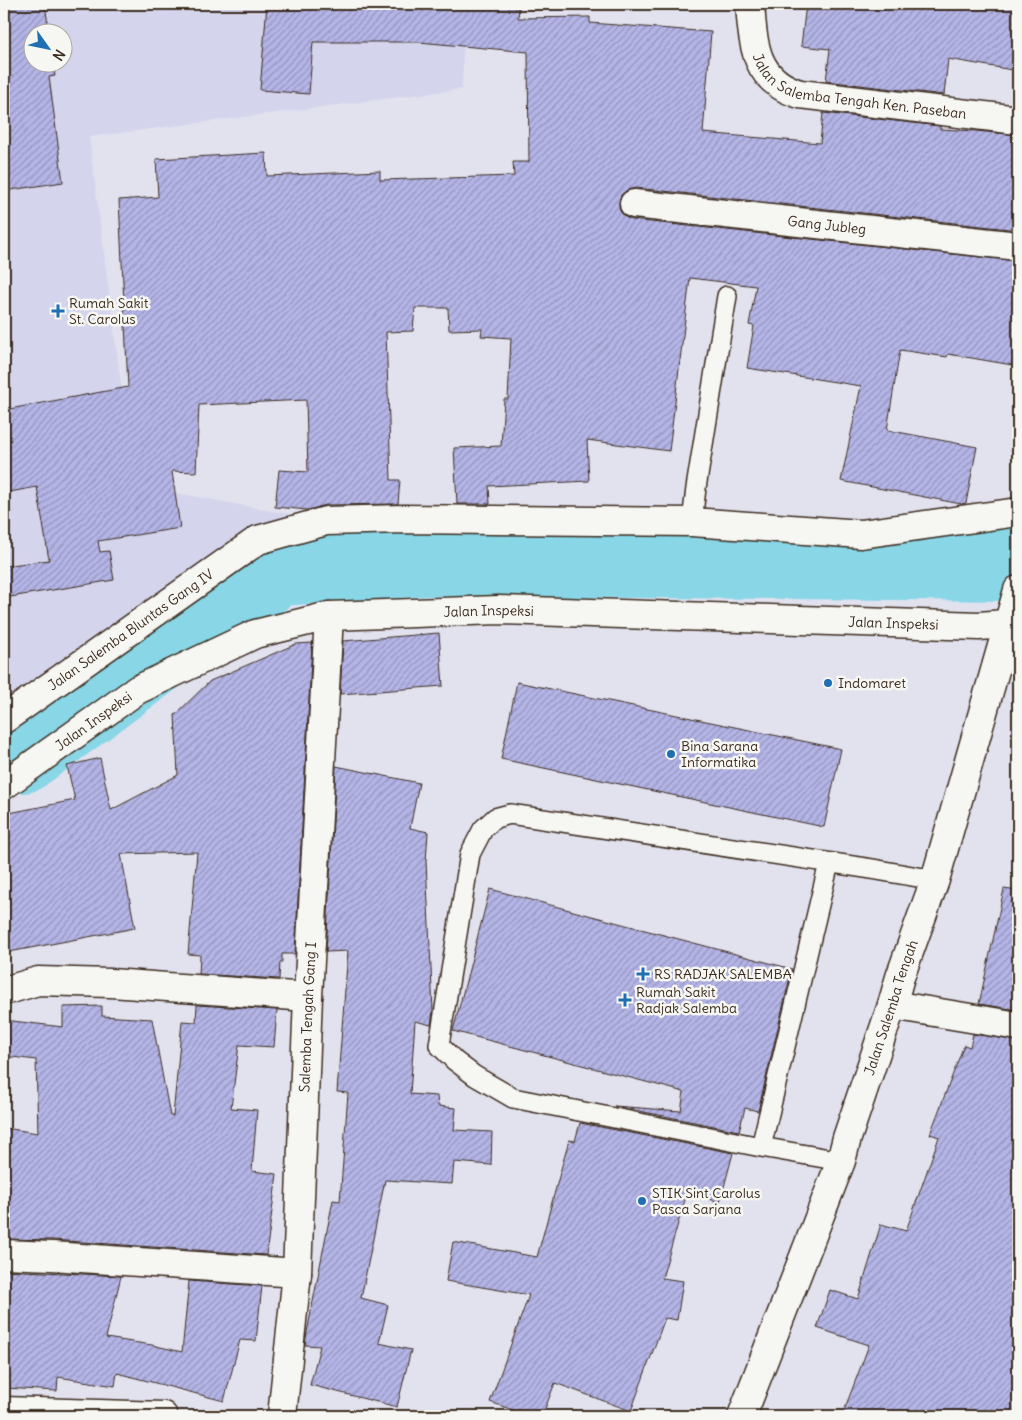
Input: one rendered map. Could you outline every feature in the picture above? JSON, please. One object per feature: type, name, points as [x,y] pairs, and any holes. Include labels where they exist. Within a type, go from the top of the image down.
[{"type":"street","name":"Jalan Salemba Tengah Ken. Paseban","points":[[750,4],[752,32],[758,58],[771,79],[788,91],[1018,120]]},
{"type":"street","name":"Gang Jubleg","points":[[634,204],[1018,246]]},
{"type":"street","points":[[692,522],[861,534],[1018,512]]},
{"type":"street","name":"Jalan Salemba Bluntas Gang IV","points":[[4,719],[258,540],[326,521],[404,519],[692,522]]},
{"type":"street","name":"Jalan Salemba Tengah","points":[[742,1416],[842,1161],[847,1138],[900,977],[935,880],[1013,624],[1017,593]]},
{"type":"street","name":"Jalan Inspeksi","points":[[4,786],[137,690],[254,634],[329,616],[499,610],[979,626],[1013,624]]},
{"type":"street","name":"Salemba Tengah Gang I","points":[[282,1416],[297,1272],[308,997],[329,616]]},
{"type":"street","points":[[4,991],[38,981],[111,983],[308,997]]},
{"type":"street","points":[[892,1005],[1018,1026]]},
{"type":"street","points":[[4,1254],[297,1272]]},
{"type":"street","points":[[4,1411],[163,1416]]},
{"type":"lane","points":[[692,522],[726,296]]},
{"type":"lane","points":[[842,1161],[761,1147],[514,1098],[474,1076],[439,1045],[470,854],[482,829],[495,818],[510,814],[935,880]]},
{"type":"lane","points":[[761,1147],[829,863]]},
{"type":"shaded area","name":"Rumah Sakit St. Carolus","points":[[4,4],[465,4],[462,89],[89,137],[134,485],[326,521],[258,540],[4,719]]},
{"type":"building","points":[[4,4],[45,4],[48,22],[22,22],[22,72],[54,72],[55,76],[49,77],[63,182],[4,191]]},
{"type":"building","points":[[267,4],[477,4],[519,8],[518,18],[590,17],[590,23],[711,32],[703,133],[820,143],[823,113],[940,126],[940,129],[1018,135],[1018,230],[636,188],[627,190],[621,195],[619,202],[620,211],[625,217],[632,220],[1018,261],[1018,366],[948,354],[947,357],[900,350],[887,430],[977,447],[966,503],[961,504],[841,481],[861,386],[747,368],[754,326],[749,325],[756,286],[690,278],[669,451],[587,440],[589,481],[489,486],[490,504],[457,504],[454,448],[501,446],[504,399],[508,399],[511,338],[481,336],[482,329],[449,330],[448,308],[415,308],[413,331],[386,332],[391,480],[400,480],[398,504],[326,505],[308,510],[275,507],[279,470],[308,472],[306,400],[199,405],[196,472],[172,471],[180,528],[98,541],[100,552],[109,551],[114,580],[4,598],[4,566],[49,560],[37,487],[4,493],[4,410],[128,387],[119,200],[158,197],[156,159],[266,153],[267,176],[380,171],[380,180],[514,176],[513,162],[529,162],[528,52],[419,42],[313,42],[309,94],[260,90]]},
{"type":"building","points":[[806,4],[1018,4],[1018,71],[948,59],[944,95],[826,81],[830,49],[801,46]]},
{"type":"building","points":[[439,633],[443,686],[340,694],[343,641]]},
{"type":"building","points":[[312,643],[295,954],[282,954],[279,979],[199,974],[200,955],[188,954],[197,852],[121,854],[135,928],[4,953],[4,814],[75,800],[67,766],[100,758],[111,810],[178,775],[175,715],[210,681],[296,644]]},
{"type":"building","name":"Bina Sarana Informatika","points":[[517,682],[841,749],[824,827],[501,759]]},
{"type":"building","points":[[336,766],[419,783],[410,828],[428,832],[426,861],[433,1011],[431,1025],[415,1021],[410,1094],[437,1096],[438,1106],[456,1108],[454,1130],[492,1132],[491,1165],[454,1162],[452,1184],[385,1180],[361,1298],[388,1305],[379,1343],[411,1350],[397,1407],[310,1385],[320,1346],[305,1345],[333,1200],[340,1201],[348,1093],[337,1092],[348,951],[326,952]]},
{"type":"building","name":"Rumah Sakit Radjak Salemba","points":[[490,889],[792,969],[758,1111],[745,1108],[739,1131],[614,1106],[681,1111],[684,1092],[453,1031]]},
{"type":"building","points":[[1004,889],[1018,891],[1018,1010],[979,1004]]},
{"type":"building","points":[[197,1005],[277,1010],[274,1047],[239,1045],[231,1108],[257,1110],[252,1171],[277,1174],[266,1255],[53,1240],[4,1239],[4,1128],[38,1133],[36,1060],[4,1056],[4,1020],[63,1027],[63,1007],[102,1006],[102,1016],[152,1019],[170,1116],[173,1116],[182,1021],[196,1022]]},
{"type":"building","points":[[973,1034],[1018,1041],[1018,1416],[842,1416],[869,1345],[817,1328],[830,1290],[858,1299],[881,1224],[906,1231],[939,1137],[930,1134],[964,1045],[970,1047]]},
{"type":"building","points":[[580,1123],[733,1153],[720,1202],[687,1193],[662,1278],[683,1281],[677,1320],[665,1318],[631,1411],[555,1383],[542,1416],[530,1416],[490,1402],[529,1295],[446,1281],[453,1242],[537,1257],[569,1140],[575,1141]]},
{"type":"building","points":[[4,1270],[121,1276],[106,1338],[182,1352],[189,1281],[262,1286],[256,1341],[240,1340],[224,1401],[117,1373],[115,1386],[58,1377],[57,1391],[4,1388]]},
{"type":"waterway","points":[[23,756],[278,569],[425,559],[1018,564]]},
{"type":"place","name":"Rumah Sakit St. Carolus","points":[[58,311]]},
{"type":"place","name":"Indomaret","points":[[828,683]]},
{"type":"place","name":"Bina Sarana Informatika","points":[[671,754]]},
{"type":"place","name":"RS RADJAK SALEMBA","points":[[643,974]]},
{"type":"place","name":"Rumah Sakit Radjak Salemba","points":[[625,1000]]},
{"type":"place","name":"STIK Sint Carolus Pasca Sarjana","points":[[642,1201]]}]
